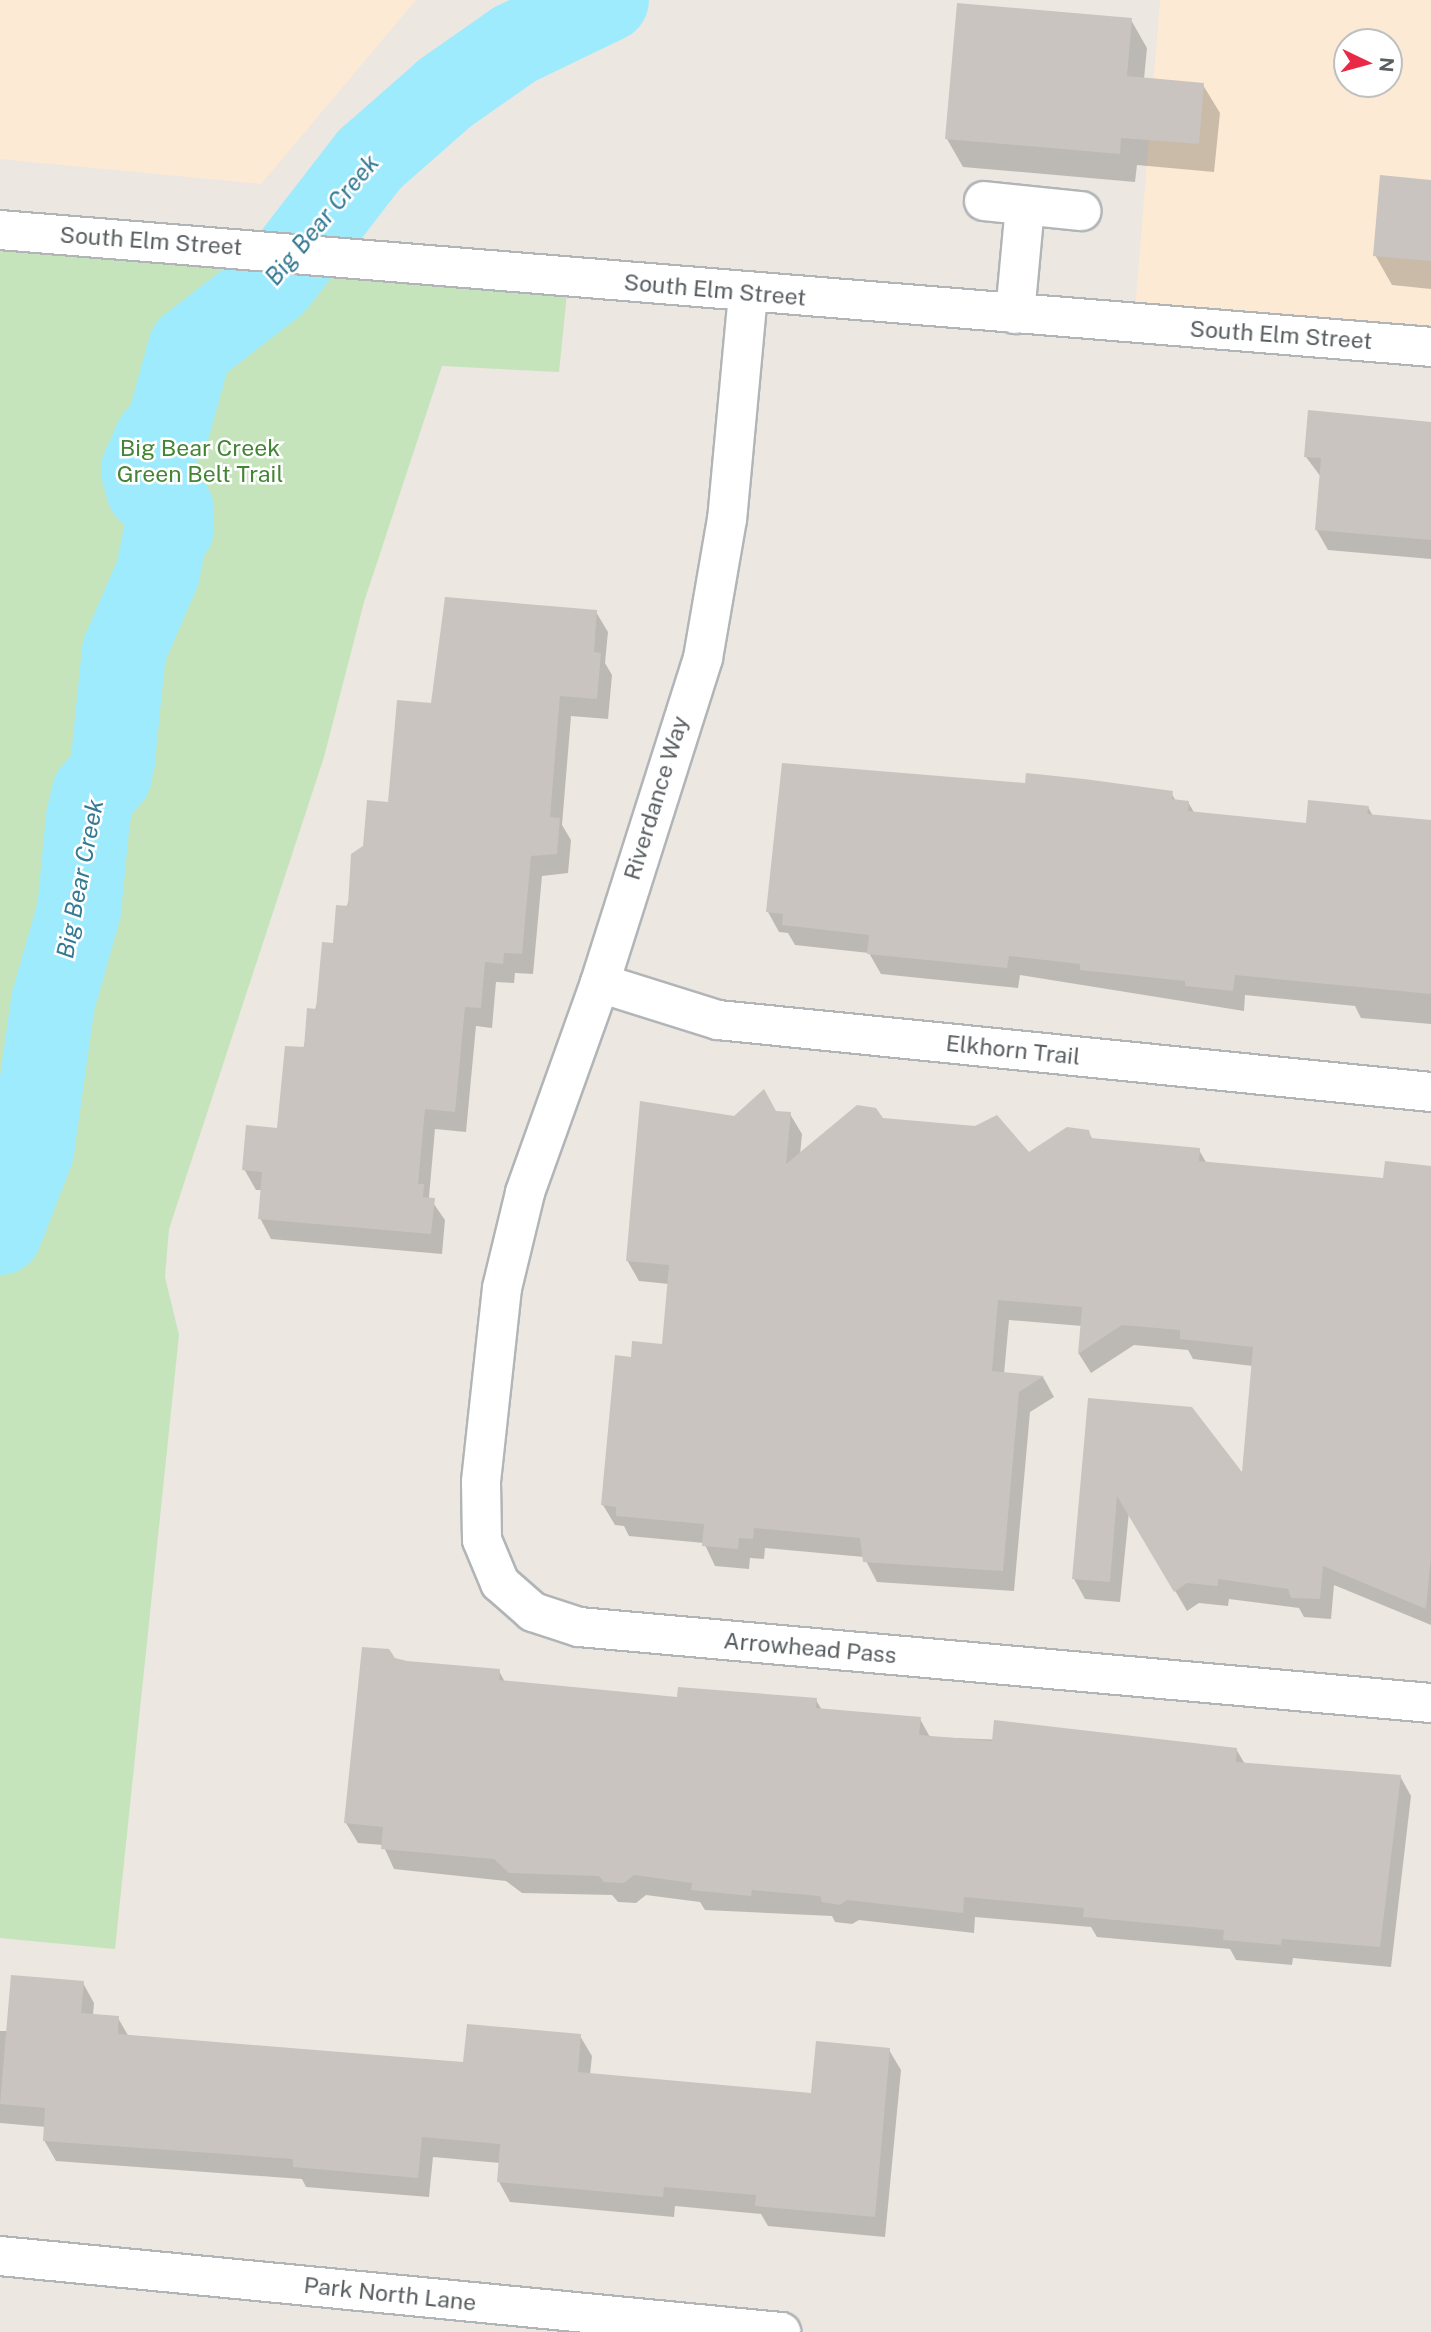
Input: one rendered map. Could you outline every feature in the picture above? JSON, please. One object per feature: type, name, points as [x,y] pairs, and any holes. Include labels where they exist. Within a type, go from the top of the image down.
[{"type":"street","points":[[984,201],[1081,211]]},
{"type":"street","points":[[1015,314],[1025,205]]},
{"type":"street","name":"South Elm Street","points":[[0,230],[191,242],[748,293],[1431,347]]},
{"type":"street","name":"Riverdance Way","points":[[502,1288],[525,1193],[600,982],[703,657],[727,519],[748,293]]},
{"type":"street","name":"Elkhorn Trail","points":[[600,982],[718,1020],[1431,1092]]},
{"type":"street","name":"Arrowhead Pass","points":[[502,1288],[485,1412],[482,1540],[500,1583],[533,1612],[579,1627],[1431,1703]]},
{"type":"street","name":"Park North Lane","points":[[0,2256],[780,2332]]},
{"type":"shaded area","points":[[0,0],[416,0],[261,184],[0,159]]},
{"type":"shaded area","points":[[1160,0],[1431,0],[1431,353],[1134,324]]},
{"type":"green space","name":"Big Bear Creek Green Belt Trail","points":[[0,248],[567,293],[559,372],[442,366],[364,602],[324,757],[169,1229],[165,1277],[179,1335],[115,1949],[0,1938]]},
{"type":"building","points":[[957,3],[1132,18],[1127,76],[1204,83],[1199,144],[1121,138],[1120,154],[945,139]]},
{"type":"building","points":[[1380,175],[1431,180],[1431,261],[1373,256]]},
{"type":"building","points":[[1308,410],[1431,422],[1431,540],[1315,530],[1321,458],[1304,457]]},
{"type":"building","points":[[445,597],[597,610],[594,652],[601,653],[597,699],[560,696],[550,817],[560,818],[557,854],[531,856],[522,954],[504,953],[503,964],[485,962],[481,1008],[465,1007],[455,1112],[425,1109],[418,1184],[424,1184],[423,1197],[435,1198],[431,1234],[258,1219],[262,1172],[242,1170],[246,1125],[277,1128],[285,1046],[304,1047],[307,1008],[316,1009],[322,942],[333,943],[336,905],[348,906],[351,854],[363,846],[367,800],[388,802],[397,700],[431,703]]},
{"type":"building","points":[[782,763],[1025,783],[1026,773],[1084,779],[1173,791],[1172,799],[1189,801],[1188,811],[1306,823],[1308,800],[1369,806],[1367,814],[1431,820],[1431,994],[1235,975],[1233,991],[1185,986],[1185,981],[1080,970],[1080,964],[1009,956],[1007,968],[867,954],[869,935],[782,925],[783,914],[766,912]]},
{"type":"building","points":[[764,1089],[776,1111],[791,1112],[786,1164],[857,1105],[876,1108],[883,1118],[975,1126],[997,1115],[1029,1152],[1067,1127],[1089,1130],[1091,1138],[1200,1148],[1199,1161],[1383,1178],[1385,1161],[1431,1166],[1431,1556],[1426,1609],[1323,1566],[1320,1599],[1291,1598],[1288,1589],[1218,1579],[1218,1586],[1187,1583],[1174,1592],[1117,1496],[1110,1582],[1072,1579],[1088,1398],[1192,1407],[1242,1472],[1253,1347],[1180,1339],[1180,1330],[1122,1325],[1078,1354],[1082,1307],[998,1300],[992,1371],[1044,1376],[1019,1392],[1003,1571],[863,1562],[860,1538],[754,1528],[753,1539],[739,1538],[738,1549],[702,1546],[704,1524],[616,1516],[616,1507],[601,1505],[615,1355],[631,1357],[632,1341],[662,1344],[669,1265],[626,1261],[640,1101],[734,1116]]},
{"type":"building","points":[[362,1647],[389,1649],[395,1658],[407,1661],[500,1669],[499,1680],[677,1697],[678,1687],[817,1698],[816,1708],[921,1717],[919,1735],[992,1741],[994,1720],[1237,1748],[1236,1762],[1401,1775],[1380,1947],[1282,1939],[1281,1945],[1223,1940],[1224,1930],[1083,1917],[1084,1908],[964,1897],[963,1913],[847,1900],[840,1905],[822,1902],[820,1896],[752,1890],[751,1896],[691,1890],[692,1883],[634,1875],[624,1883],[604,1882],[599,1876],[509,1873],[494,1859],[381,1849],[383,1827],[344,1823]]},
{"type":"building","points":[[11,1975],[84,1981],[81,2013],[119,2016],[118,2034],[463,2062],[467,2024],[581,2034],[578,2072],[811,2093],[816,2041],[890,2048],[875,2217],[755,2206],[756,2195],[664,2187],[663,2197],[497,2182],[500,2144],[422,2137],[418,2178],[293,2167],[293,2159],[43,2141],[45,2108],[0,2104]]},
{"type":"waterway","name":"Big Bear Creek","points":[[0,1233],[32,1151],[53,1002],[79,910],[88,818],[94,793],[110,775],[113,759],[124,651],[158,572],[165,536],[172,528],[172,510],[148,489],[143,470],[156,440],[167,431],[190,348],[274,283],[370,159],[445,93],[515,44],[607,0]]}]
